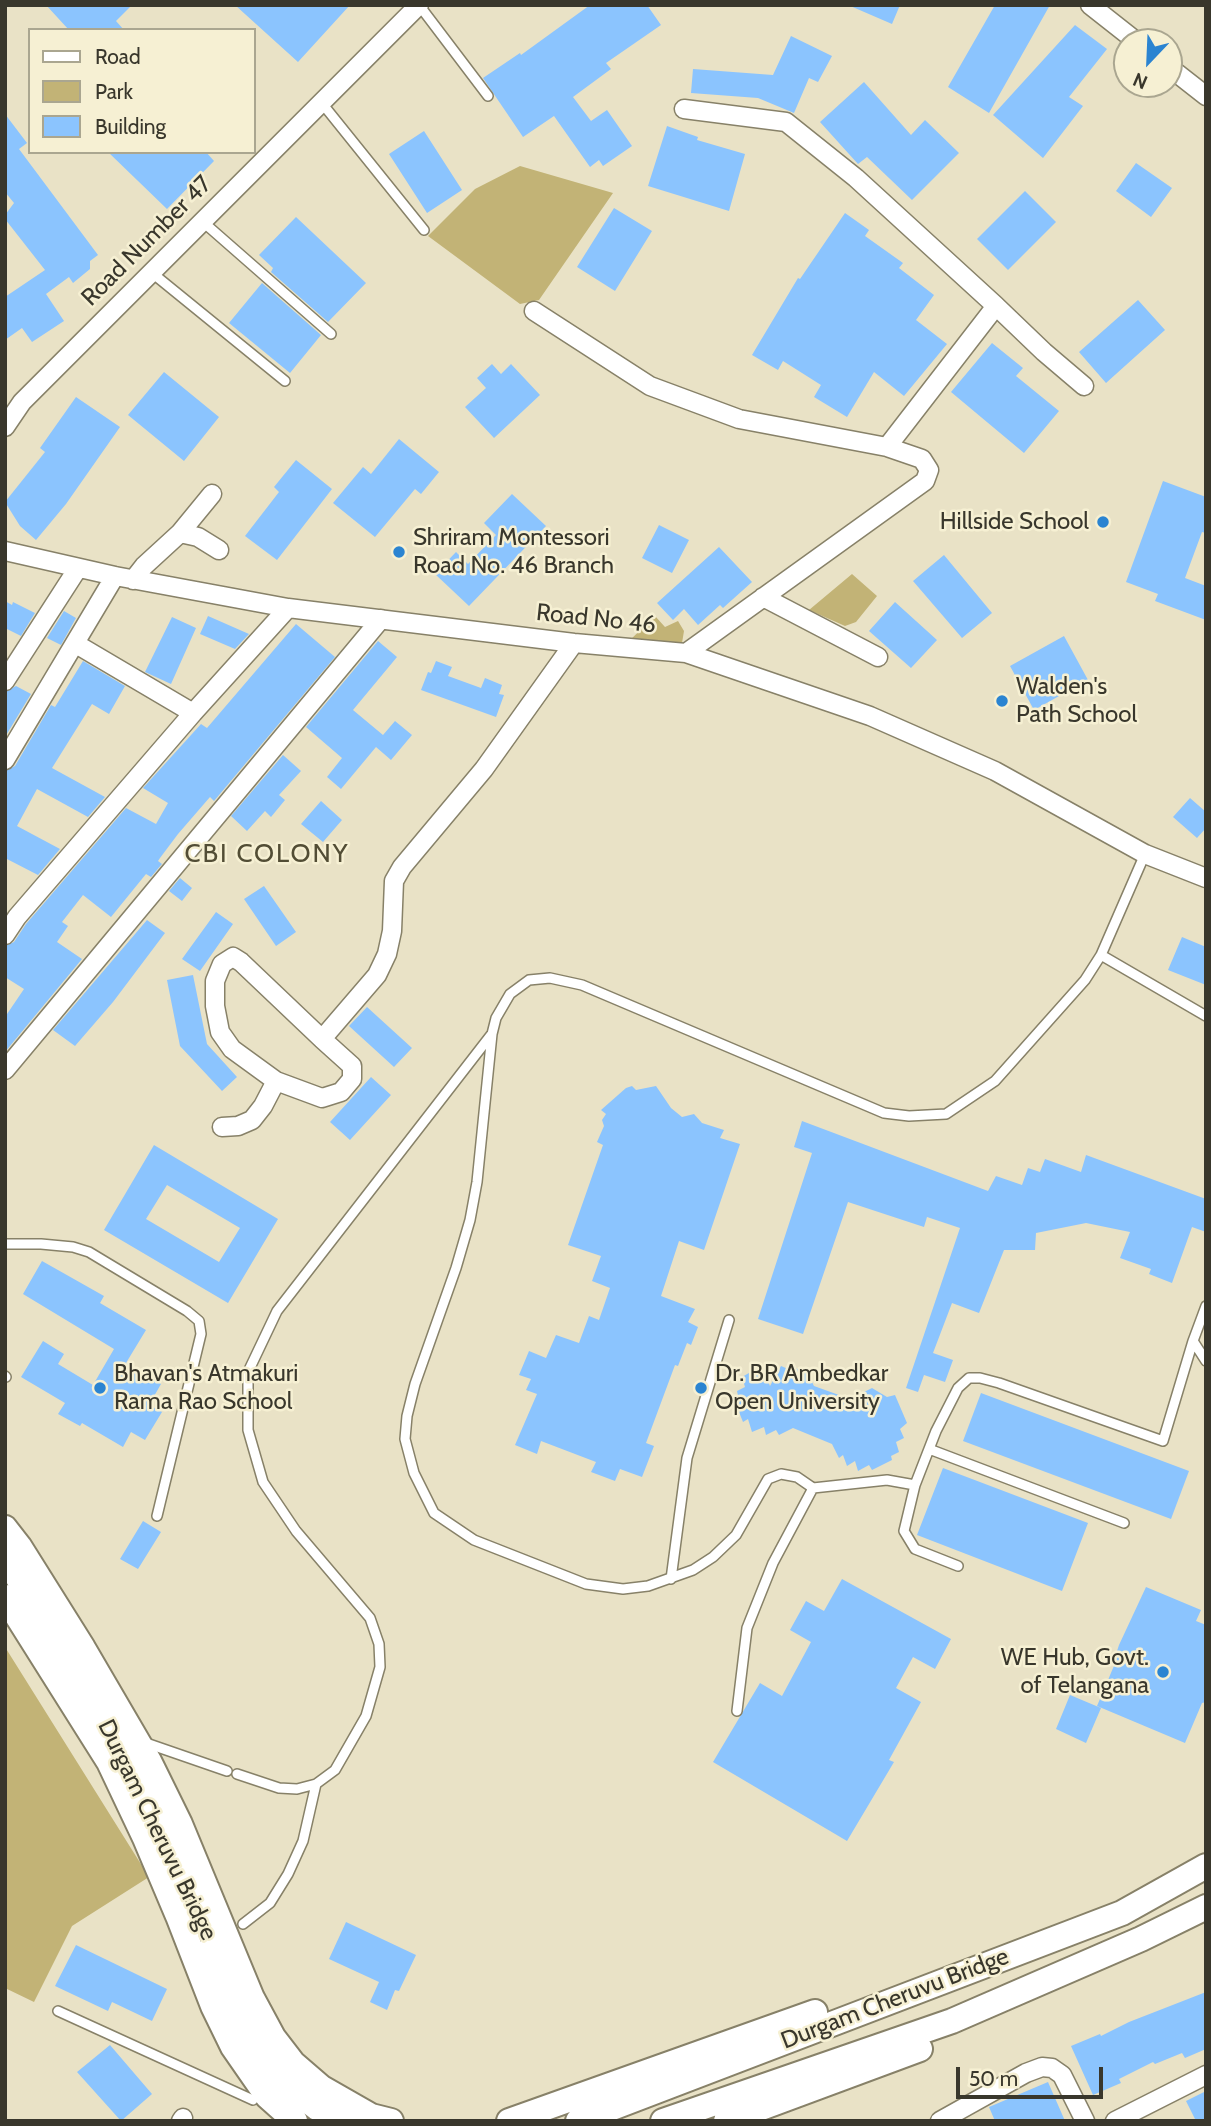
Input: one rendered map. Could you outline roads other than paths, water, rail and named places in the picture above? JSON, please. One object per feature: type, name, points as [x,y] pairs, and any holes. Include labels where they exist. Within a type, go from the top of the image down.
[{"type":"main road","points":[[5,1528],[83,1648],[149,1761],[180,1824],[252,1998],[272,2037],[293,2063],[323,2088],[370,2116],[391,2121]]},
{"type":"main road","name":"Durgam Cheruvu Bridge","points":[[5,1558],[115,1737],[202,1913],[230,1994],[249,2035],[286,2084],[317,2108],[343,2121]]},
{"type":"main road","name":"Durgam Cheruvu Bridge","points":[[5,1597],[108,1762],[150,1849],[213,2006],[233,2047],[267,2096],[295,2121]]},
{"type":"main road","points":[[5,1625],[84,1746],[122,1819],[214,2046],[253,2100],[276,2121]]},
{"type":"main road","name":"Durgam Cheruvu Bridge","points":[[578,2121],[1122,1913],[1206,1866]]},
{"type":"main road","name":"Durgam Cheruvu Bridge","points":[[663,2121],[952,2021],[1141,1939],[1206,1907]]},
{"type":"main road","points":[[509,2121],[813,2013],[898,1987],[918,1990]]},
{"type":"main road","points":[[726,2121],[928,2045],[952,2021]]},
{"type":"street","name":"Road Number 47","points":[[5,427],[22,402],[419,5]]},
{"type":"street","points":[[1090,5],[1119,28]]},
{"type":"street","points":[[1183,78],[1206,96]]},
{"type":"street","points":[[684,109],[786,122],[856,178],[1084,386]]},
{"type":"street","points":[[887,447],[996,306]]},
{"type":"street","points":[[534,311],[650,386],[739,419],[887,447],[922,459],[929,470],[925,481],[686,653]]},
{"type":"street","points":[[5,760],[76,644],[124,578],[144,566],[180,533],[212,494]]},
{"type":"street","points":[[180,533],[198,537],[219,550]]},
{"type":"street","name":"Road No 46","points":[[6,552],[124,578],[288,608],[574,643],[686,653],[883,722],[995,771],[1145,855],[1206,878]]},
{"type":"street","points":[[5,681],[78,568]]},
{"type":"street","points":[[763,597],[878,657]]},
{"type":"street","points":[[5,935],[193,713],[288,608]]},
{"type":"street","points":[[5,1070],[381,619]]},
{"type":"street","points":[[322,1039],[377,975],[387,954],[392,931],[394,881],[402,867],[484,769],[574,643]]},
{"type":"street","points":[[76,644],[193,713]]},
{"type":"street","points":[[233,957],[241,962],[322,1039],[352,1066],[352,1079],[341,1092],[322,1098],[304,1094],[276,1082],[232,1049],[220,1032],[215,1006],[215,981],[222,964],[233,957]]},
{"type":"street","points":[[222,1127],[238,1126],[252,1121],[276,1082]]},
{"type":"street","points":[[940,2121],[1026,2073],[1042,2067],[1052,2068],[1062,2075],[1085,2121]]},
{"type":"street","points":[[1115,2121],[1206,2075]]},
{"type":"lane","points":[[419,5],[488,96]]},
{"type":"lane","points":[[321,102],[424,230]]},
{"type":"lane","points":[[202,221],[331,334]]},
{"type":"lane","points":[[151,272],[285,381]]},
{"type":"lane","points":[[915,1485],[887,1480],[813,1488],[797,1477],[781,1474],[768,1479],[736,1535],[713,1557],[693,1570],[671,1579],[648,1586],[623,1589],[586,1584],[474,1541],[434,1513],[414,1473],[405,1439],[407,1416],[415,1384],[470,1220],[496,1018],[510,994],[529,980],[550,978],[582,985],[884,1113],[909,1116],[946,1114],[995,1081],[1085,980],[1101,955],[1145,855]]},
{"type":"lane","points":[[1101,955],[1206,1016]]},
{"type":"lane","points":[[237,1774],[279,1788],[297,1789],[316,1784],[335,1769],[366,1716],[380,1667],[379,1644],[370,1618],[296,1531],[264,1482],[248,1430],[248,1373],[277,1311],[492,1034]]},
{"type":"lane","points":[[5,1244],[73,1247],[89,1252],[200,1321],[201,1334],[157,1516]]},
{"type":"lane","points":[[958,1566],[915,1549],[904,1531],[915,1485],[958,1388],[969,1378],[980,1378],[1163,1441],[1192,1341],[1206,1307]]},
{"type":"lane","points":[[671,1579],[687,1458],[729,1320]]},
{"type":"lane","points":[[1192,1341],[1206,1361]]},
{"type":"lane","points":[[929,1449],[1125,1522]]},
{"type":"lane","points":[[737,1711],[747,1628],[773,1563],[813,1488]]},
{"type":"lane","points":[[136,1740],[227,1771]]},
{"type":"lane","points":[[243,1924],[270,1903],[288,1874],[303,1841],[316,1784]]},
{"type":"lane","points":[[58,2011],[253,2100]]},
{"type":"place","name":"Hillside School","points":[[1103,522]]},
{"type":"place","name":"Shriram Montessori Road No. 46 Branch","points":[[399,552]]},
{"type":"place","name":"Walden's Path School","points":[[1002,701]]},
{"type":"place","name":"Bhavan's Atmakuri Rama Rao School","points":[[100,1388]]},
{"type":"place","name":"Dr. BR Ambedkar Open University","points":[[701,1388]]},
{"type":"place","name":"WE Hub, Govt. of Telangana","points":[[1163,1672]]},
{"type":"district","name":"CBI COLONY","points":[[267,854]]}]
